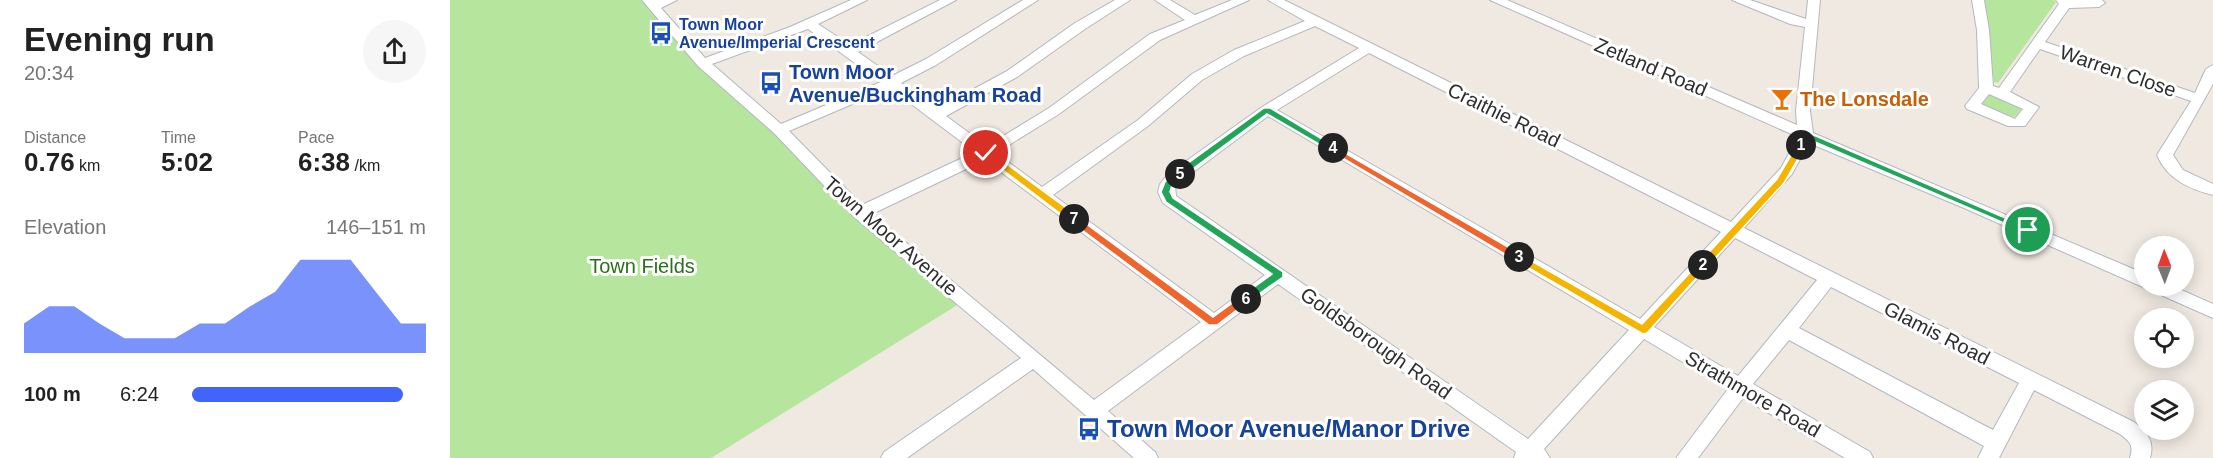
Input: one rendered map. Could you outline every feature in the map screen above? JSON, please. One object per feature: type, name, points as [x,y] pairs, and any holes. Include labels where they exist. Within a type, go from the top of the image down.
[{"type":"street","points":[[651,3],[671,0]]},
{"type":"street","points":[[704,63],[809,24],[861,0]]},
{"type":"street","points":[[849,51],[950,0]]},
{"type":"street","points":[[779,130],[890,83],[931,62],[1032,0]]},
{"type":"street","points":[[935,116],[1012,74],[1080,26],[1124,0]]},
{"type":"street","points":[[1161,0],[1194,20]]},
{"type":"street","points":[[861,213],[986,153],[1054,111],[1155,37],[1243,0]]},
{"type":"street","name":"Craithie Road","points":[[1274,0],[1734,231]]},
{"type":"street","name":"Zetland Road","points":[[1496,0],[2134,276]]},
{"type":"street","points":[[1738,0],[1795,21],[1810,24]]},
{"type":"street","points":[[1531,456],[1781,180],[1806,135],[1803,111],[1814,0]]},
{"type":"street","points":[[1978,0],[1983,30],[1986,88],[1972,106],[2013,123],[2020,123],[2032,107],[1986,88]]},
{"type":"street","name":"Warren Close","points":[[2002,94],[2063,2],[2099,3]]},
{"type":"street","name":"Town Moor Avenue","points":[[651,3],[704,63],[779,130],[861,213],[1148,458]]},
{"type":"street","points":[[1042,195],[1143,123],[1181,88],[1205,71],[1239,53],[1315,21]]},
{"type":"street","points":[[809,24],[849,51],[1213,322]]},
{"type":"street","name":"Warren Close","points":[[2037,44],[2199,99]]},
{"type":"street","points":[[1267,110],[1368,48]]},
{"type":"street","points":[[2213,69],[2199,99],[2165,154],[2168,164],[2176,173],[2213,190]]},
{"type":"street","name":"Goldsborough Road","points":[[1267,110],[1174,178],[1168,184],[1166,192],[1169,199],[1279,274],[1531,456]]},
{"type":"street","name":"Strathmore Road","points":[[1267,110],[1863,458]]},
{"type":"street","name":"Glamis Road","points":[[1734,231],[2127,428],[2139,448]]},
{"type":"street","points":[[1094,411],[1279,274]]},
{"type":"street","points":[[1692,456],[1741,386],[1830,278]]},
{"type":"street","points":[[2179,296],[2213,311]]},
{"type":"street","points":[[1787,330],[1992,450],[2030,380]]},
{"type":"street","points":[[891,458],[1034,359]]},
{"type":"green space","name":"Town Fields","points":[[450,0],[647,0],[703,63],[959,304],[711,458],[450,458]]},
{"type":"green space","points":[[1982,0],[2053,0],[2056,2],[1998,83],[1994,82]]},
{"type":"green space","points":[[1988,93],[2023,107],[2015,117],[1983,108],[1981,104]]},
{"type":"place","name":"Town Moor Avenue/Imperial Crescent","points":[[661,33]]},
{"type":"place","name":"Town Moor Avenue/Buckingham Road","points":[[771,83]]},
{"type":"place","name":"The Lonsdale","points":[[1782,99]]},
{"type":"place","name":"Town Moor Avenue/Manor Drive","points":[[1089,429]]},
{"type":"route","points":[[986,153],[1213,322],[1279,274],[1169,199],[1166,192],[1168,184],[1267,110],[1643,330],[1781,180],[1806,135],[1827,146],[2028,230]]}]
